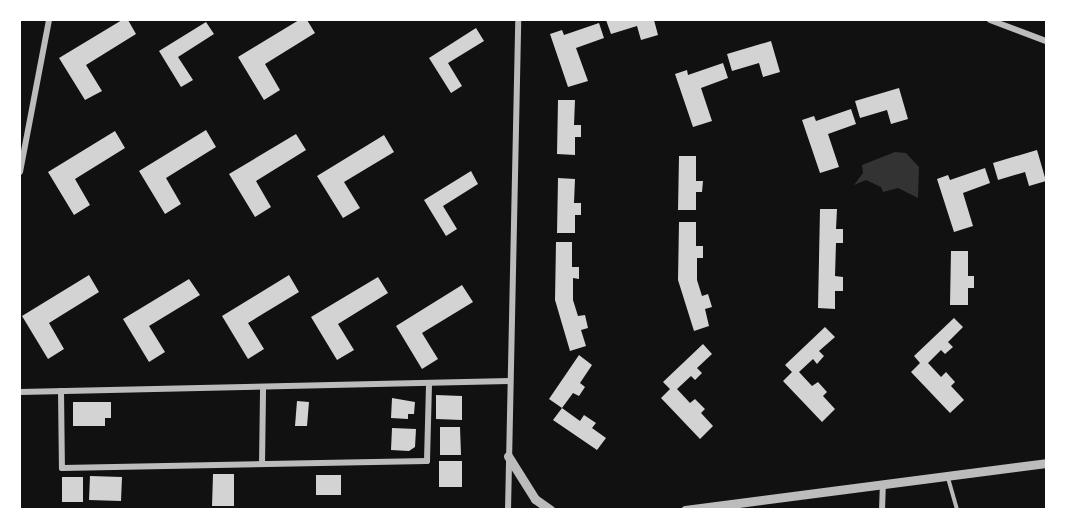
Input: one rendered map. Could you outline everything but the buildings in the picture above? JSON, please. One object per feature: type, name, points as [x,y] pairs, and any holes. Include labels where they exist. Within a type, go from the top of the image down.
[{"type":"street","points":[[20,172],[49,20]]},
{"type":"street","points":[[508,510],[518,20]]},
{"type":"street","points":[[990,20],[1047,41]]},
{"type":"street","points":[[20,392],[429,385],[509,381]]},
{"type":"street","points":[[61,391],[62,468],[427,461],[429,385]]},
{"type":"street","points":[[262,464],[263,388]]},
{"type":"street","points":[[508,456],[535,499],[551,510]]},
{"type":"street","points":[[684,510],[737,506],[1047,463]]},
{"type":"street","points":[[882,510],[884,485]]},
{"type":"lane","points":[[948,477],[957,510]]},
{"type":"shaded area","points":[[895,152],[906,153],[919,167],[918,198],[898,188],[883,192],[881,187],[866,180],[854,185],[863,173],[862,165]]}]
